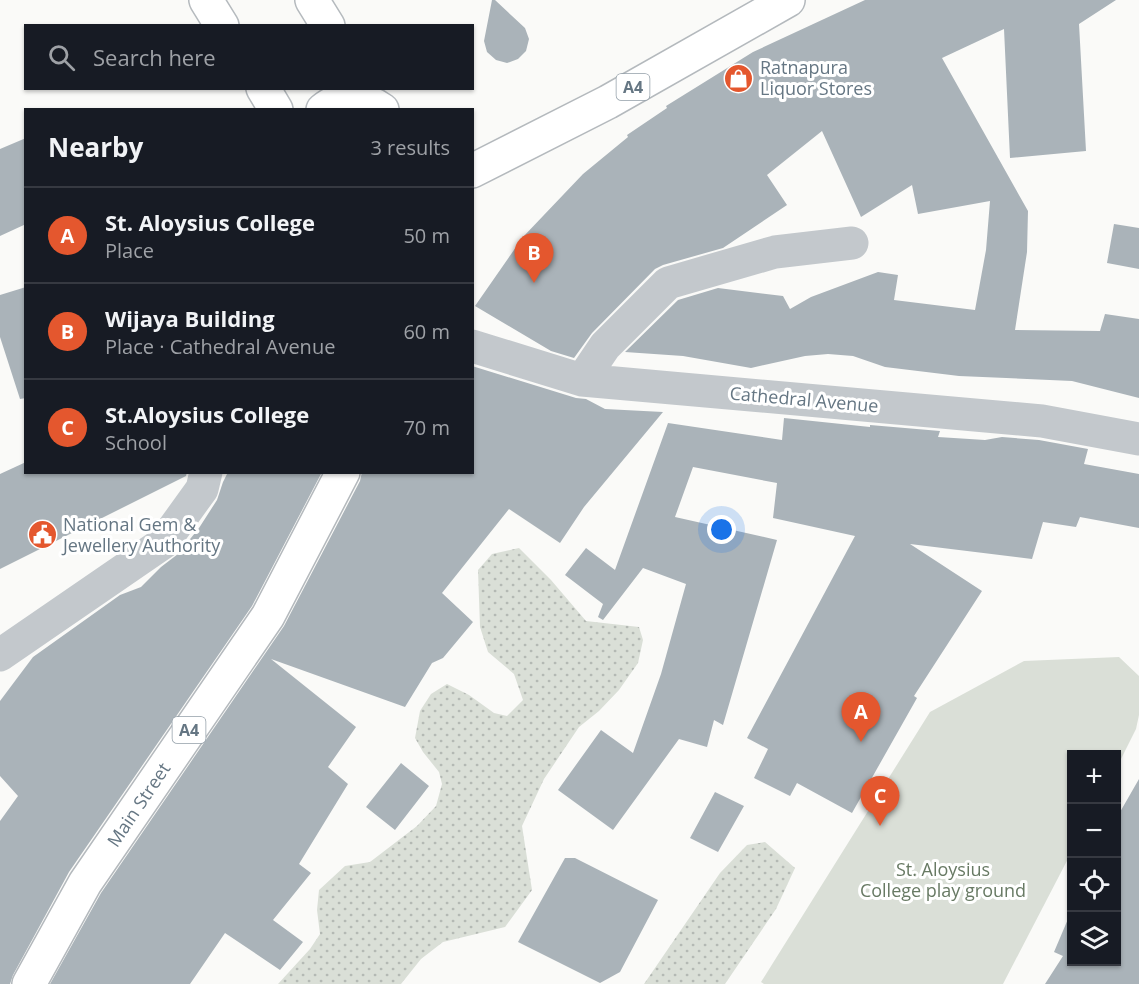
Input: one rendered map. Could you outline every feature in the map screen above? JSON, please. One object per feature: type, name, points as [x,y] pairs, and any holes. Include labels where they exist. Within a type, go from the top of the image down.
[{"type":"main road","points":[[206,0],[221,24]]},
{"type":"main road","points":[[312,0],[327,24]]},
{"type":"main road","name":"A4","points":[[474,170],[608,102],[788,0]]},
{"type":"main road","points":[[263,90],[275,108]]},
{"type":"main road","points":[[371,90],[382,108]]},
{"type":"main road","points":[[327,108],[342,100],[358,99],[373,103],[380,108]]},
{"type":"main road","name":"Main Street","points":[[28,984],[85,883],[268,616],[342,474]]},
{"type":"street","points":[[582,380],[605,346],[668,283],[775,252],[852,243]]},
{"type":"street","name":"Cathedral Avenue","points":[[474,347],[582,380],[1042,422],[1139,439]]},
{"type":"street","points":[[0,655],[163,543],[202,489],[206,474]]},
{"type":"green space","points":[[519,548],[551,580],[586,621],[639,627],[643,640],[638,663],[619,690],[599,711],[579,727],[544,779],[522,826],[532,890],[505,927],[443,942],[421,959],[401,984],[278,984],[310,949],[320,934],[317,910],[319,890],[345,866],[370,862],[417,826],[436,806],[442,784],[439,772],[415,738],[420,711],[431,694],[447,684],[469,695],[494,713],[507,716],[523,700],[514,674],[488,652],[480,627],[478,570],[492,554]]},
{"type":"green space","name":"St. Aloysius College play ground","points":[[1119,657],[1139,676],[1139,715],[1136,729],[1121,759],[1121,750],[1067,750],[1067,861],[1003,984],[764,984],[761,982],[930,712],[1024,661]]},
{"type":"green space","points":[[765,842],[795,868],[776,909],[725,984],[644,984],[720,873],[747,845]]},
{"type":"building","points":[[492,0],[495,0],[525,28],[529,39],[526,51],[518,59],[507,63],[496,60],[487,52],[484,41]]},
{"type":"building","points":[[865,0],[1116,0],[1079,24],[1086,151],[1010,158],[1004,29],[942,58],[1028,211],[1027,252],[1015,330],[1100,331],[1105,314],[1139,319],[1139,398],[1072,381],[959,376],[885,367],[853,356],[828,354],[805,356],[751,368],[683,356],[625,352],[678,300],[718,288],[783,296],[790,309],[811,297],[878,272],[898,275],[894,300],[975,310],[986,250],[990,201],[918,214],[912,185],[861,217],[822,131],[767,175],[787,205],[723,248],[655,269],[592,333],[574,358],[551,351],[475,306],[523,237],[583,174],[628,137],[627,135],[667,108],[666,106],[753,52]]},
{"type":"building","points":[[24,139],[24,225],[0,236],[0,149]]},
{"type":"building","points":[[1114,224],[1139,228],[1139,269],[1107,263]]},
{"type":"building","points":[[24,288],[24,398],[20,399],[0,337],[0,295]]},
{"type":"building","points":[[474,367],[576,398],[586,399],[605,409],[663,412],[584,507],[560,543],[509,509],[442,593],[473,622],[443,658],[432,663],[405,707],[271,659],[356,727],[328,767],[348,784],[299,864],[311,873],[273,920],[303,942],[280,970],[225,933],[190,984],[50,984],[101,893],[284,626],[362,474],[474,474]]},
{"type":"building","points":[[784,418],[870,427],[870,425],[940,431],[938,437],[985,440],[1002,437],[1039,440],[1088,449],[1084,464],[1139,474],[1139,528],[1080,517],[1076,527],[1043,522],[1032,559],[910,544],[982,591],[914,696],[917,698],[852,813],[797,783],[790,796],[754,778],[768,749],[747,738],[855,536],[773,518],[777,483],[693,467],[675,517],[777,540],[723,725],[714,720],[707,747],[679,739],[613,830],[558,790],[601,730],[633,753],[661,674],[686,584],[643,568],[603,620],[598,617],[603,604],[565,575],[586,548],[615,570],[668,423],[782,440]]},
{"type":"building","name":"National Gem & Jewellery Authority","points":[[24,463],[24,474],[186,474],[0,569],[0,474]]},
{"type":"building","points":[[227,474],[321,474],[252,606],[69,872],[10,984],[0,984],[0,821],[18,796],[0,776],[0,701],[33,657],[120,595],[141,587],[178,554],[199,528],[217,500]]},
{"type":"building","points":[[401,763],[429,786],[395,830],[366,807]]},
{"type":"building","points":[[1139,779],[1139,984],[1045,984],[1063,956],[1054,952],[1067,921],[1067,966],[1121,966],[1121,810]]},
{"type":"building","points":[[715,792],[744,806],[718,852],[690,838]]},
{"type":"building","points":[[565,858],[575,858],[658,900],[620,972],[600,983],[518,942]]},
{"type":"place","name":"Ratnapura Liquor Stores","points":[[739,78]]},
{"type":"place","name":"Wijaya Building","points":[[534,283]]},
{"type":"place","name":"National Gem & Jewellery Authority","points":[[42,535]]},
{"type":"place","name":"St. Aloysius College","points":[[861,742]]},
{"type":"place","name":"St.Aloysius College","points":[[880,826]]}]
